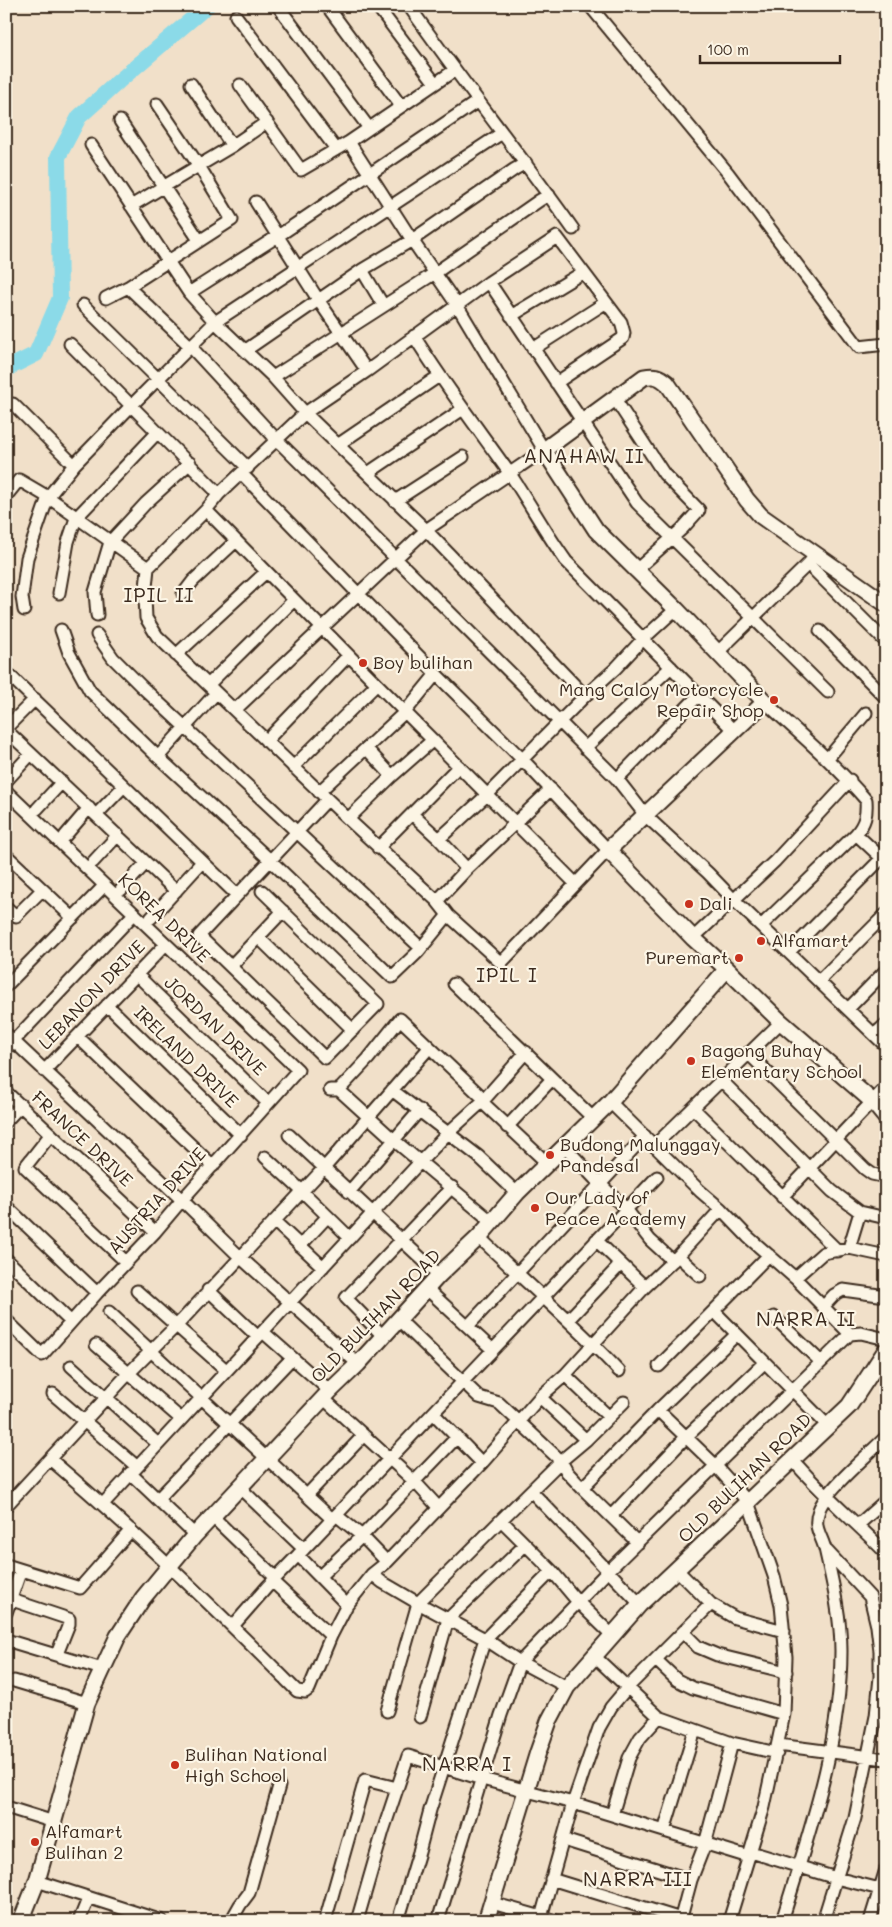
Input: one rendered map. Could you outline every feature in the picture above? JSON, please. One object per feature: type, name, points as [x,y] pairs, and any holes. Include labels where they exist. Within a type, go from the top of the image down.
[{"type":"street","points":[[278,6],[369,128]]},
{"type":"street","points":[[327,6],[401,106]]},
{"type":"street","points":[[378,6],[435,83]]},
{"type":"street","points":[[410,6],[573,229]]},
{"type":"street","points":[[590,6],[728,173],[859,347],[886,344]]},
{"type":"street","points":[[236,16],[336,149]]},
{"type":"street","points":[[240,86],[301,170],[349,142],[455,70]]},
{"type":"street","points":[[191,84],[232,146]]},
{"type":"street","points":[[189,293],[278,236],[478,101]]},
{"type":"street","points":[[106,298],[128,287],[232,220],[199,166],[157,104]]},
{"type":"street","points":[[120,121],[199,240]]},
{"type":"street","points":[[131,206],[232,146],[267,122]]},
{"type":"street","points":[[24,610],[22,597],[27,558],[48,497],[74,465],[131,406],[216,322],[502,133]]},
{"type":"street","points":[[349,142],[412,240],[457,305],[544,450],[596,530],[676,609],[765,702],[828,758],[850,780],[866,800],[864,823],[856,834],[760,926]]},
{"type":"street","points":[[91,146],[189,293],[273,377],[306,413],[340,444],[426,530],[585,696]]},
{"type":"street","points":[[246,350],[362,270],[412,240],[526,164]]},
{"type":"street","points":[[273,377],[435,273],[550,195]]},
{"type":"street","points":[[256,202],[319,301],[367,371]]},
{"type":"street","points":[[556,383],[623,338],[624,332],[621,322],[557,238],[489,282],[306,413],[276,439],[245,471],[219,494],[206,510],[148,568],[145,597],[146,618],[157,636],[176,655],[378,848],[437,901],[448,915],[501,963],[608,850],[765,702]]},
{"type":"street","points":[[362,270],[383,305]]},
{"type":"street","points":[[511,316],[582,273]]},
{"type":"street","points":[[489,282],[637,503],[828,692]]},
{"type":"street","points":[[128,287],[191,347],[276,439],[617,779],[646,816],[708,873],[760,926],[886,1046]]},
{"type":"street","points":[[533,349],[605,303]]},
{"type":"street","points":[[83,305],[159,379],[436,674],[522,759],[693,938],[727,968],[781,1022],[872,1100],[886,1118]]},
{"type":"street","points":[[414,336],[439,376],[509,472],[551,541],[566,561],[735,732]]},
{"type":"street","points":[[70,344],[219,494]]},
{"type":"street","points":[[235,710],[322,629],[395,557],[426,530],[544,450],[644,377],[652,375],[660,377],[666,382],[747,500],[761,516],[812,559],[886,642]]},
{"type":"street","points":[[340,444],[439,376]]},
{"type":"street","points":[[614,399],[664,474],[699,510],[636,571]]},
{"type":"street","points":[[13,404],[74,465]]},
{"type":"street","points":[[368,473],[463,408]]},
{"type":"street","points":[[59,593],[68,542],[76,518],[157,433]]},
{"type":"street","points":[[395,501],[463,457]]},
{"type":"street","points":[[97,615],[95,592],[110,542],[146,502],[190,463]]},
{"type":"street","points":[[6,496],[20,480],[48,497],[148,568]]},
{"type":"street","points":[[206,510],[348,656],[576,884]]},
{"type":"street","points":[[183,594],[193,581],[236,541]]},
{"type":"street","points":[[812,559],[886,604]]},
{"type":"street","points":[[717,653],[812,559]]},
{"type":"street","points":[[176,655],[266,572]]},
{"type":"street","points":[[158,757],[185,727],[212,689],[294,600]]},
{"type":"street","points":[[440,839],[487,795],[585,696],[615,669],[643,639],[676,609]]},
{"type":"street","points":[[61,630],[69,653],[90,691],[392,977],[421,948],[448,915]]},
{"type":"street","points":[[820,631],[886,698]]},
{"type":"street","points":[[98,635],[113,658],[421,948]]},
{"type":"street","points":[[266,741],[348,656]]},
{"type":"street","points":[[585,748],[671,667]]},
{"type":"street","points":[[6,672],[237,895]]},
{"type":"street","points":[[262,891],[378,1004],[325,1058],[199,936],[296,832],[323,796],[366,748],[405,712],[436,674]]},
{"type":"street","points":[[293,767],[376,684]]},
{"type":"street","points":[[617,779],[698,696]]},
{"type":"street","points":[[35,699],[6,729],[176,891]]},
{"type":"street","points":[[828,758],[866,714]]},
{"type":"street","points":[[348,819],[392,776],[433,740]]},
{"type":"street","points":[[366,748],[392,776]]},
{"type":"street","points":[[7,780],[31,754]]},
{"type":"street","points":[[378,848],[459,766]]},
{"type":"street","points":[[693,938],[775,861],[850,780]]},
{"type":"street","points":[[36,809],[62,782]]},
{"type":"street","points":[[65,836],[124,786]]},
{"type":"street","points":[[437,901],[467,869],[551,790]]},
{"type":"street","name":"KOREA DRIVE","points":[[6,791],[298,1070]]},
{"type":"street","points":[[412,814],[440,839],[467,869]]},
{"type":"street","points":[[788,952],[884,860],[856,834]]},
{"type":"street","points":[[93,862],[118,835]]},
{"type":"street","points":[[6,855],[74,918]]},
{"type":"street","points":[[151,918],[202,862]]},
{"type":"street","points":[[121,890],[146,863]]},
{"type":"street","points":[[6,986],[10,973],[74,918],[104,886]]},
{"type":"street","points":[[6,907],[16,916],[42,890]]},
{"type":"street","points":[[230,966],[283,911]]},
{"type":"street","points":[[134,914],[8,1042],[44,1071],[240,1257],[358,1364]]},
{"type":"street","points":[[819,981],[886,914]]},
{"type":"street","points":[[258,937],[353,1030]]},
{"type":"street","name":"LEBANON DRIVE","points":[[44,1071],[166,944]]},
{"type":"street","name":"OLD BULIHAN ROAD","points":[[21,1921],[37,1881],[87,1703],[118,1636],[143,1598],[195,1535],[214,1518],[326,1394],[358,1364],[398,1319],[479,1237],[517,1193],[610,1102],[727,968]]},
{"type":"street","points":[[848,1009],[886,970]]},
{"type":"street","name":"JORDAN DRIVE","points":[[136,974],[268,1103]]},
{"type":"street","points":[[454,984],[594,1119]]},
{"type":"street","name":"IRELAND DRIVE","points":[[107,1005],[241,1135]]},
{"type":"street","points":[[491,1221],[335,1090],[368,1059],[400,1019],[507,1127],[547,1163]]},
{"type":"street","points":[[654,1146],[781,1022]]},
{"type":"street","points":[[875,1034],[886,1024]]},
{"type":"street","points":[[78,1037],[213,1166]]},
{"type":"street","points":[[6,1506],[129,1373],[176,1326],[325,1167],[429,1048]]},
{"type":"street","points":[[103,1504],[200,1397],[291,1303],[421,1161],[483,1101],[526,1052]]},
{"type":"street","points":[[748,1053],[865,1169],[872,1174],[886,1177]]},
{"type":"street","name":"AUSTRIA DRIVE","points":[[6,1320],[42,1355],[155,1232],[298,1070]]},
{"type":"street","points":[[507,1127],[552,1079]]},
{"type":"street","points":[[721,1080],[832,1191],[860,1212],[886,1218]]},
{"type":"street","points":[[782,1197],[886,1087]]},
{"type":"street","points":[[392,1090],[449,1132],[517,1193]]},
{"type":"street","name":"FRANCE DRIVE","points":[[6,1092],[155,1232]]},
{"type":"street","points":[[610,1102],[748,1237],[795,1278],[850,1334]]},
{"type":"street","points":[[6,1121],[21,1105]]},
{"type":"street","points":[[693,1108],[782,1197],[843,1250]]},
{"type":"street","points":[[349,1192],[420,1110]]},
{"type":"street","points":[[50,1134],[25,1167],[126,1262]]},
{"type":"street","points":[[289,1134],[439,1276]]},
{"type":"street","points":[[468,1326],[645,1136]]},
{"type":"street","points":[[564,1146],[626,1209],[650,1240],[700,1276]]},
{"type":"street","points":[[265,1157],[350,1238]]},
{"type":"street","points":[[233,1626],[274,1580],[390,1460],[462,1381],[656,1177]]},
{"type":"street","points":[[383,1336],[346,1298],[452,1187]]},
{"type":"street","points":[[6,1206],[97,1293]]},
{"type":"street","points":[[50,1459],[131,1530],[233,1626],[296,1691],[301,1693],[309,1690],[331,1636],[347,1605],[372,1574],[387,1562],[439,1508],[540,1398],[565,1375],[645,1287],[675,1259],[721,1209]]},
{"type":"street","points":[[843,1250],[860,1212]]},
{"type":"street","points":[[300,1246],[327,1217]]},
{"type":"street","points":[[274,1221],[323,1267]]},
{"type":"street","points":[[479,1237],[568,1320],[619,1371]]},
{"type":"street","points":[[596,1240],[645,1287]]},
{"type":"street","points":[[795,1278],[823,1253],[843,1250],[886,1256]]},
{"type":"street","points":[[659,1366],[769,1255]]},
{"type":"street","points":[[6,1259],[71,1322]]},
{"type":"street","points":[[568,1320],[621,1264]]},
{"type":"street","points":[[137,1290],[226,1370]]},
{"type":"street","points":[[208,1290],[292,1358],[363,1436],[415,1482],[439,1508]]},
{"type":"street","points":[[428,1290],[493,1350]]},
{"type":"street","points":[[823,1307],[834,1295],[843,1290],[886,1296]]},
{"type":"street","points":[[714,1311],[827,1425]]},
{"type":"street","points":[[109,1312],[307,1495],[334,1517],[362,1536],[387,1562]]},
{"type":"street","points":[[774,1316],[821,1362]]},
{"type":"street","points":[[398,1319],[479,1397],[499,1403],[561,1461],[567,1472],[582,1488],[638,1543]]},
{"type":"street","points":[[438,1921],[501,1715],[520,1662],[608,1571],[850,1334],[861,1332],[886,1339]]},
{"type":"street","points":[[582,1488],[658,1410],[737,1334]]},
{"type":"street","points":[[96,1345],[181,1419]]},
{"type":"street","name":"OLD BULIHAN ROAD","points":[[486,1921],[526,1789],[549,1721],[567,1687],[593,1655],[640,1604],[849,1406],[886,1350]]},
{"type":"street","points":[[158,1499],[292,1358]]},
{"type":"street","points":[[611,1516],[686,1437],[764,1363]]},
{"type":"street","points":[[71,1366],[158,1444]]},
{"type":"street","points":[[565,1375],[608,1416]]},
{"type":"street","points":[[53,1394],[86,1421],[158,1499],[195,1535]]},
{"type":"street","points":[[540,1398],[586,1440]]},
{"type":"street","points":[[386,1711],[418,1603],[561,1461],[586,1440],[624,1402]]},
{"type":"street","points":[[658,1410],[715,1466],[748,1502],[774,1576],[781,1605],[786,1672],[784,1714],[778,1749],[750,1855],[729,1921]]},
{"type":"street","points":[[433,1413],[482,1463]]},
{"type":"street","points":[[307,1495],[363,1436]]},
{"type":"street","points":[[320,1576],[362,1536],[457,1438]]},
{"type":"street","points":[[823,1921],[855,1818],[876,1716],[880,1677],[881,1626],[870,1598],[826,1550],[819,1537],[816,1520],[826,1496],[886,1438]]},
{"type":"street","points":[[792,1459],[826,1496],[886,1553]]},
{"type":"street","points":[[240,1488],[301,1552],[347,1605]]},
{"type":"street","points":[[531,1491],[640,1604]]},
{"type":"street","points":[[858,1525],[886,1500]]},
{"type":"street","points":[[214,1518],[331,1636]]},
{"type":"street","points":[[501,1520],[552,1571],[578,1602],[612,1635]]},
{"type":"street","points":[[6,1565],[80,1588],[131,1530]]},
{"type":"street","points":[[420,1717],[448,1618],[525,1545]]},
{"type":"street","points":[[782,1921],[816,1811],[839,1698],[841,1649],[835,1597],[826,1550]]},
{"type":"street","points":[[6,1613],[8,1599],[21,1570]]},
{"type":"street","points":[[677,1570],[711,1604],[735,1618],[784,1631]]},
{"type":"street","points":[[398,1921],[444,1766],[485,1639],[552,1571]]},
{"type":"street","points":[[372,1574],[418,1603],[448,1618],[520,1662],[567,1687]]},
{"type":"street","points":[[8,1599],[69,1619],[69,1624],[57,1654]]},
{"type":"street","points":[[541,1919],[573,1803],[599,1728],[611,1707],[627,1688],[711,1604]]},
{"type":"street","points":[[684,1633],[698,1646],[717,1655],[786,1672]]},
{"type":"street","points":[[6,1640],[102,1669]]},
{"type":"street","points":[[593,1655],[659,1717],[695,1730],[732,1743],[886,1759]]},
{"type":"street","points":[[656,1660],[677,1680],[693,1688],[784,1714]]},
{"type":"street","points":[[14,1681],[87,1703]]},
{"type":"street","points":[[612,1815],[629,1758],[640,1738],[659,1717]]},
{"type":"street","points":[[664,1831],[695,1730]]},
{"type":"street","points":[[551,1879],[680,1920],[691,1880],[705,1844],[732,1743]]},
{"type":"street","points":[[356,1921],[408,1756],[482,1779],[526,1789],[705,1844],[880,1889]]},
{"type":"street","points":[[325,1921],[365,1780],[397,1788]]},
{"type":"street","points":[[231,1921],[249,1893],[279,1786]]},
{"type":"street","points":[[6,1807],[54,1822]]},
{"type":"street","points":[[564,1840],[691,1880]]},
{"type":"street","points":[[870,1921],[886,1869]]},
{"type":"street","points":[[37,1881],[148,1919],[162,1921]]},
{"type":"street","points":[[78,1921],[88,1898]]},
{"type":"street","points":[[492,1903],[541,1919],[556,1921]]},
{"type":"waterway","points":[[6,369],[36,354],[60,298],[58,157],[79,117],[207,6]]},
{"type":"place","name":"Boy bulihan","points":[[363,663]]},
{"type":"place","name":"Mang Caloy Motorcycle Repair Shop","points":[[774,700]]},
{"type":"place","name":"Dali","points":[[689,904]]},
{"type":"place","name":"Alfamart","points":[[761,941]]},
{"type":"place","name":"Puremart","points":[[739,958]]},
{"type":"place","name":"Bagong Buhay Elementary School","points":[[691,1061]]},
{"type":"place","name":"Budong Malunggay Pandesal","points":[[550,1155]]},
{"type":"place","name":"Our Lady of Peace Academy","points":[[535,1208]]},
{"type":"place","name":"Bulihan National High School","points":[[175,1765]]},
{"type":"place","name":"Alfamart Bulihan 2","points":[[35,1842]]},
{"type":"district","name":"ANAHAW II","points":[[584,456]]},
{"type":"district","name":"IPIL II","points":[[159,595]]},
{"type":"district","name":"IPIL I","points":[[507,975]]},
{"type":"district","name":"NARRA II","points":[[806,1319]]},
{"type":"district","name":"NARRA I","points":[[467,1764]]},
{"type":"district","name":"NARRA III","points":[[638,1879]]}]
